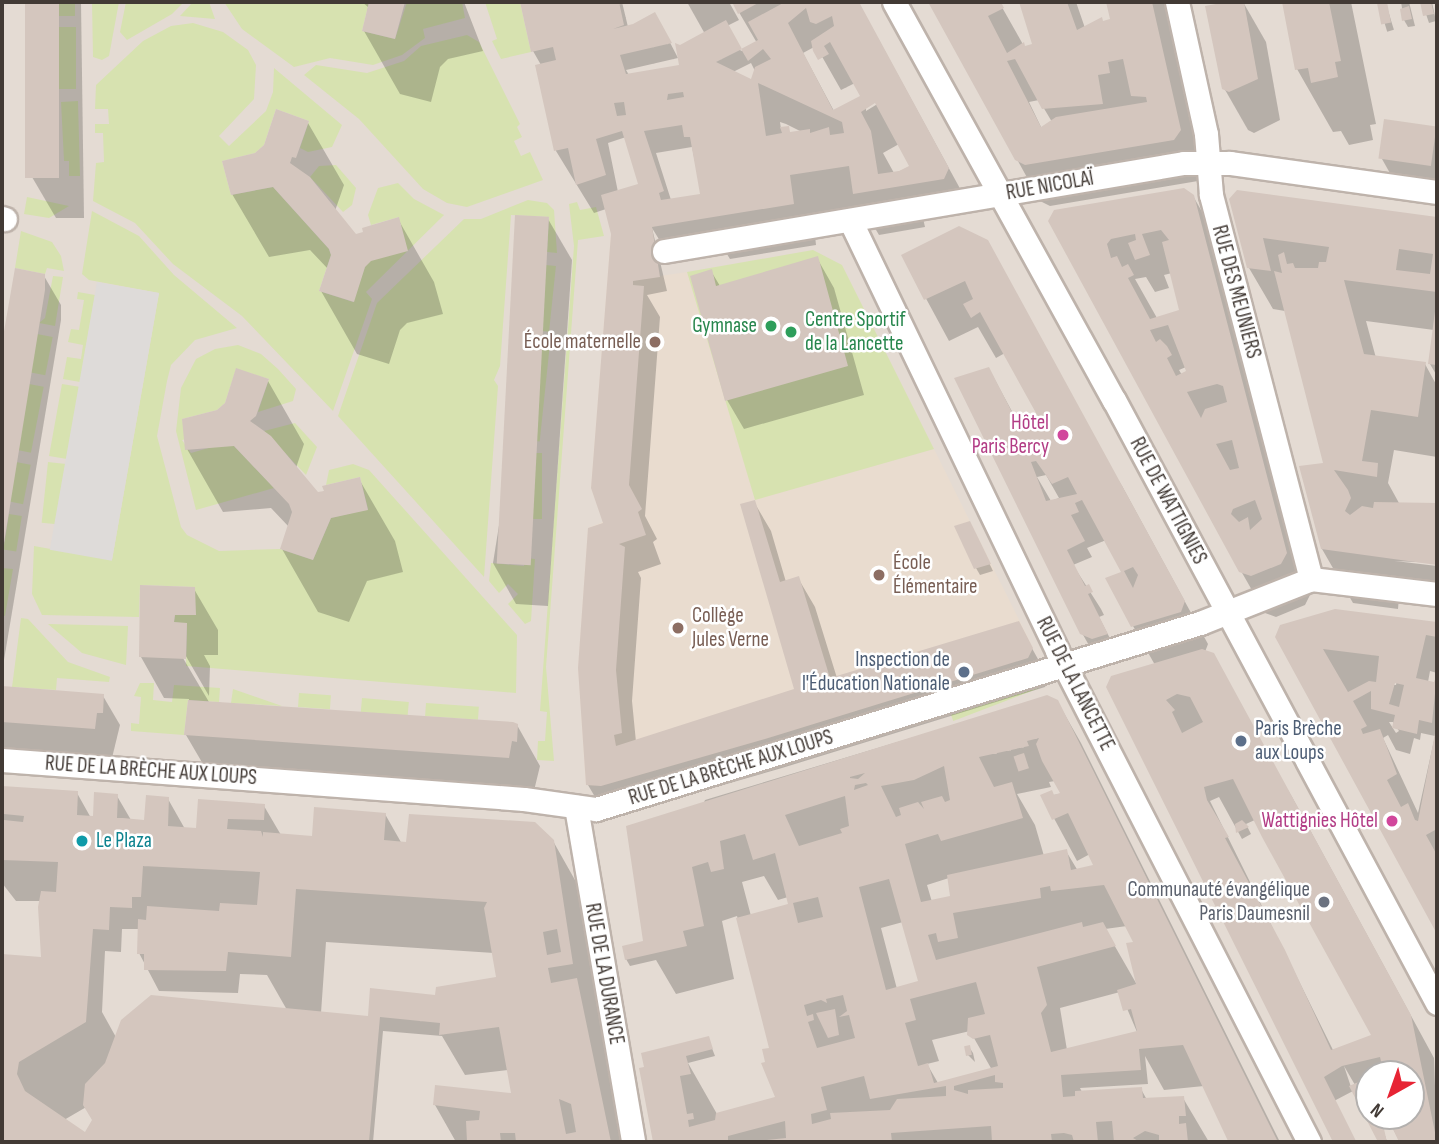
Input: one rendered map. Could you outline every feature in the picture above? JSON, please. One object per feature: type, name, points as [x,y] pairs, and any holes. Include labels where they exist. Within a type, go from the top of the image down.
[{"type":"street","name":"RUE DE WATTIGNIES","points":[[894,2],[1002,195],[1437,1003]]},
{"type":"street","name":"RUE DES MEUNIERS","points":[[1177,2],[1206,134],[1211,195],[1311,579]]},
{"type":"street","name":"RUE NICOLAÏ","points":[[664,251],[1207,162],[1437,192]]},
{"type":"street","name":"RUE DE LA LANCETTE","points":[[850,220],[1066,666],[1309,1142]]},
{"type":"street","name":"RUE DE LA BRÈCHE AUX LOUPS","points":[[2,760],[596,809],[695,782],[1227,615],[1311,579],[1437,594]]},
{"type":"street","name":"RUE DE LA DURANCE","points":[[576,807],[633,1142]]},
{"type":"shaded area","points":[[2,2],[1437,2],[1437,1142],[2,1142]]},
{"type":"shaded area","points":[[652,227],[660,276],[687,272],[690,276],[755,499],[934,449],[1033,648],[1028,658],[765,739],[601,786],[586,785],[578,668],[588,528],[603,522],[591,488],[611,234]]},
{"type":"shaded area","points":[[97,282],[159,293],[112,561],[50,550]]},
{"type":"green space","points":[[59,2],[75,2],[75,16],[59,16]]},
{"type":"green space","points":[[92,2],[119,2],[109,56],[102,60],[93,57]]},
{"type":"green space","points":[[126,2],[184,2],[172,14],[127,40],[120,32]]},
{"type":"green space","points":[[193,2],[209,2],[215,19],[180,16]]},
{"type":"green space","points":[[224,2],[369,2],[362,31],[395,39],[407,2],[462,2],[465,18],[423,29],[425,38],[402,55],[373,65],[330,58],[294,67],[242,29]]},
{"type":"green space","points":[[485,2],[520,2],[531,52],[501,59],[492,41],[497,39]]},
{"type":"green space","points":[[193,23],[223,32],[248,50],[256,65],[254,99],[219,136],[229,146],[266,111],[273,92],[274,68],[342,125],[332,147],[308,152],[300,148],[309,121],[276,109],[264,145],[255,153],[222,161],[231,195],[273,187],[329,249],[331,255],[319,291],[353,302],[365,267],[399,217],[371,225],[368,215],[378,188],[398,183],[414,199],[444,215],[366,292],[372,299],[333,411],[242,316],[173,264],[135,223],[93,201],[96,163],[104,162],[103,133],[95,133],[95,124],[109,124],[108,109],[95,109],[96,85],[143,41],[171,26]]},
{"type":"green space","points":[[59,27],[76,27],[76,89],[59,89]]},
{"type":"green space","points":[[467,35],[479,42],[520,124],[517,127],[522,137],[514,141],[521,156],[530,152],[543,180],[467,207],[447,203],[423,189],[359,119],[304,75],[316,65],[367,73],[404,61],[421,46]]},
{"type":"green space","points":[[78,101],[80,176],[69,176],[69,161],[64,161],[61,102]]},
{"type":"green space","points":[[336,165],[356,188],[352,205],[343,212],[310,177],[319,166]]},
{"type":"green space","points":[[27,197],[69,206],[49,218],[24,214]]},
{"type":"green space","points":[[528,200],[547,203],[554,210],[557,253],[547,252],[549,217],[511,215],[500,366],[494,380],[498,386],[484,577],[338,416],[377,303],[464,219],[481,219]]},
{"type":"green space","points":[[577,202],[580,210],[596,207],[604,236],[578,240],[546,667],[554,761],[537,760],[538,741],[545,741],[547,712],[540,711],[574,246],[569,204]]},
{"type":"green space","points":[[92,211],[139,236],[174,275],[237,328],[195,340],[171,365],[167,381],[157,436],[181,527],[187,535],[219,551],[280,549],[313,560],[331,518],[368,509],[360,477],[326,485],[329,470],[353,464],[369,470],[517,635],[516,693],[186,666],[187,624],[174,622],[175,615],[195,587],[140,585],[139,617],[42,615],[32,594],[34,546],[112,560],[159,293],[89,280],[82,274]]},
{"type":"green space","points":[[21,231],[52,242],[61,256],[64,271],[47,268],[45,274],[15,268]]},
{"type":"green space","name":"Centre Sportif de la Lancette","points":[[813,250],[842,265],[934,449],[755,500],[687,272]]},
{"type":"green space","points":[[546,265],[556,266],[549,332],[539,331]]},
{"type":"green space","points":[[53,276],[63,277],[55,326],[39,323],[45,318]]},
{"type":"green space","points":[[78,292],[95,295],[80,382],[63,379],[67,357],[81,359],[83,345],[68,342],[71,329],[79,330],[84,300],[77,299]]},
{"type":"green space","points":[[37,334],[53,337],[45,375],[30,372]]},
{"type":"green space","points":[[540,343],[550,344],[540,442],[530,440]]},
{"type":"green space","points":[[238,345],[261,354],[278,369],[296,389],[293,401],[258,412],[269,379],[236,369],[225,403],[217,410],[182,419],[187,439],[182,440],[191,453],[226,443],[234,446],[274,488],[196,510],[176,431],[181,388],[196,359],[215,349]]},
{"type":"green space","points":[[29,384],[44,387],[31,453],[16,450]]},
{"type":"green space","points":[[62,384],[99,390],[78,394],[67,459],[49,456]]},
{"type":"green space","points":[[295,423],[317,447],[306,475],[264,431]]},
{"type":"green space","points":[[533,453],[542,453],[542,519],[533,519]]},
{"type":"green space","points":[[16,462],[31,465],[23,504],[8,501]]},
{"type":"green space","points":[[48,462],[66,464],[60,525],[42,523]]},
{"type":"green space","points":[[9,514],[22,516],[16,552],[3,550]]},
{"type":"green space","points":[[525,558],[535,559],[531,621],[525,624],[508,604],[518,594],[508,584],[499,593],[489,581],[491,563],[524,566]]},
{"type":"green space","points":[[2,568],[13,569],[5,616],[2,615]]},
{"type":"green space","points":[[21,618],[28,619],[68,662],[110,677],[109,682],[57,678],[56,690],[12,687]]},
{"type":"green space","points":[[48,624],[128,626],[126,665],[82,653]]},
{"type":"green space","points":[[1035,680],[1038,688],[953,721],[950,713]]},
{"type":"green space","points":[[140,683],[154,683],[153,700],[172,702],[174,685],[220,688],[219,702],[188,700],[184,735],[131,731],[131,723],[139,724],[141,697],[134,696]]},
{"type":"green space","points":[[233,689],[282,706],[231,703]]},
{"type":"green space","points":[[299,693],[331,695],[330,709],[298,707]]},
{"type":"green space","points":[[362,698],[409,702],[408,716],[361,712]]},
{"type":"green space","points":[[426,703],[479,707],[478,720],[425,716]]},
{"type":"green space","points":[[936,710],[938,718],[845,741],[843,733]]},
{"type":"building","points":[[25,2],[59,2],[59,178],[25,178]]},
{"type":"building","points":[[369,2],[405,2],[395,39],[362,31]]},
{"type":"building","points":[[520,2],[619,2],[624,25],[613,29],[633,24],[655,12],[672,43],[620,55],[626,74],[679,65],[675,43],[680,45],[726,20],[742,49],[758,40],[748,22],[785,2],[859,2],[949,168],[944,179],[853,194],[849,166],[790,175],[794,204],[652,227],[660,277],[633,281],[633,285],[644,286],[629,485],[642,509],[638,512],[646,535],[619,544],[625,547],[616,670],[622,733],[614,735],[616,746],[794,689],[740,504],[755,500],[780,582],[799,576],[830,678],[1019,621],[1033,648],[1028,658],[765,739],[601,786],[586,785],[578,668],[588,528],[603,523],[591,488],[611,234],[601,195],[638,184],[622,131],[596,139],[606,175],[576,185],[568,148],[554,151],[535,65],[556,60],[553,47],[531,52]],"holes":[[[806,8],[810,22],[816,24],[832,16],[834,26],[811,41],[813,51],[818,60],[829,54],[824,46],[830,42],[860,96],[833,110],[788,23]],[[741,49],[748,61],[763,49],[771,59],[755,67],[751,79],[716,62]],[[758,83],[842,122],[844,133],[830,135],[829,127],[810,133],[810,129],[790,132],[789,126],[780,127],[782,133],[766,136]],[[683,92],[684,97],[667,100],[668,94]],[[624,102],[626,115],[617,116],[614,103]],[[875,103],[909,166],[899,171],[878,174],[871,131],[861,112]],[[682,125],[684,137],[690,137],[700,194],[661,200],[659,193],[664,191],[644,131]]]},
{"type":"building","points":[[732,2],[760,2],[738,14]]},
{"type":"building","points":[[928,2],[1001,2],[1004,8],[988,16],[1007,53],[1024,42],[1025,46],[1032,44],[1019,2],[1067,2],[1077,30],[1102,17],[1103,21],[1110,19],[1106,2],[1152,2],[1181,130],[1174,140],[1025,165],[1015,160]],"holes":[[[1015,59],[1042,109],[1103,104],[1098,75],[1110,73],[1108,62],[1123,59],[1131,96],[1146,97],[1147,102],[1056,117],[1041,127],[1007,61]]]},
{"type":"building","points":[[1244,2],[1258,79],[1229,92],[1222,89],[1205,6]]},
{"type":"building","points":[[1282,2],[1329,2],[1341,61],[1335,62],[1338,77],[1311,83],[1308,68],[1295,70]]},
{"type":"building","points":[[1387,2],[1391,23],[1381,25],[1377,4]]},
{"type":"building","points":[[1420,2],[1431,2],[1434,14],[1423,16]]},
{"type":"building","points":[[1409,6],[1412,19],[1402,21],[1400,9]]},
{"type":"building","points":[[276,109],[309,121],[296,158],[292,157],[290,163],[310,177],[356,234],[363,232],[362,228],[399,217],[408,251],[371,261],[365,267],[354,302],[319,291],[331,255],[329,249],[273,187],[231,195],[222,161],[255,153],[264,145]]},
{"type":"building","points":[[1384,119],[1436,126],[1431,166],[1378,159]]},
{"type":"building","points":[[1184,188],[1194,195],[1287,553],[1281,564],[1251,576],[1239,572],[1048,221],[1054,210]],"holes":[[[1161,230],[1169,240],[1162,242],[1179,310],[1150,319],[1128,278],[1134,275],[1128,264],[1122,267],[1117,256],[1111,258],[1107,244],[1111,239],[1135,234],[1136,240],[1128,243],[1135,260],[1150,255],[1142,234]],[[1168,325],[1186,371],[1176,376],[1167,358],[1172,355],[1167,346],[1160,339],[1156,342],[1150,330]],[[1217,384],[1223,386],[1227,402],[1205,409],[1201,418],[1187,392]],[[1232,440],[1239,468],[1230,470],[1216,444]],[[1255,500],[1262,519],[1250,530],[1248,517],[1239,522],[1231,514],[1233,509]]]},
{"type":"building","points":[[1237,190],[1437,217],[1437,292],[1344,280],[1364,354],[1426,362],[1418,417],[1371,410],[1362,461],[1378,463],[1377,477],[1334,470],[1351,498],[1345,511],[1350,515],[1362,506],[1373,508],[1374,502],[1437,503],[1437,565],[1321,549],[1299,466],[1323,463],[1274,271],[1282,273],[1278,255],[1284,252],[1287,264],[1293,263],[1295,268],[1318,268],[1319,262],[1326,262],[1329,247],[1263,238],[1271,271],[1247,268],[1229,199]],"holes":[[[1399,249],[1433,254],[1430,274],[1396,270]]]},
{"type":"building","points":[[515,215],[549,217],[531,565],[497,564]]},
{"type":"building","points":[[959,226],[988,240],[1185,601],[1181,612],[1131,627],[1105,578],[1121,572],[1082,500],[1075,503],[1079,512],[1071,515],[1085,541],[1067,550],[1085,586],[1089,584],[1093,592],[1088,594],[1108,634],[1092,639],[1080,634],[954,378],[989,367],[1020,428],[1041,422],[980,312],[971,318],[963,304],[973,299],[965,281],[924,300],[901,255]],"holes":[[[1036,461],[1052,484],[1068,477],[1077,494],[1046,501],[1031,462]],[[1133,567],[1138,575],[1133,588],[1124,571]]]},
{"type":"building","name":"Gymnase","points":[[818,256],[848,366],[725,401],[690,276],[712,269],[716,286]]},
{"type":"building","points":[[15,268],[45,274],[45,290],[3,549],[2,343]]},
{"type":"building","points":[[1437,304],[1437,365],[1428,364]]},
{"type":"building","points":[[236,368],[269,379],[256,416],[250,421],[271,436],[318,492],[324,491],[322,486],[360,477],[368,510],[331,518],[313,560],[280,549],[292,512],[289,504],[234,446],[185,450],[182,419],[217,410],[225,403]]},
{"type":"building","points":[[970,521],[991,564],[974,569],[954,526]]},
{"type":"building","points":[[140,585],[195,587],[196,615],[175,615],[174,622],[187,623],[186,659],[139,657]]},
{"type":"building","points":[[1335,609],[1437,622],[1437,637],[1426,635],[1416,678],[1434,682],[1437,674],[1432,723],[1419,720],[1417,734],[1392,728],[1395,715],[1371,709],[1371,691],[1353,701],[1367,726],[1361,729],[1363,734],[1380,729],[1397,774],[1387,780],[1401,807],[1408,803],[1415,820],[1418,821],[1437,723],[1437,829],[1426,835],[1437,855],[1437,934],[1275,637],[1280,625]],"holes":[[[1323,649],[1379,656],[1376,682],[1369,681],[1348,692]],[[1395,683],[1404,685],[1399,707],[1389,704]]]},
{"type":"building","points":[[1202,649],[1214,653],[1411,1015],[1420,1060],[1381,1060],[1380,1057],[1355,1060],[1355,1063],[1342,1066],[1324,1077],[1356,1141],[1333,1142],[1106,687],[1111,676]],"holes":[[[1177,694],[1190,697],[1203,722],[1182,733],[1172,712],[1175,710],[1166,700]],[[1233,779],[1371,1035],[1331,1050],[1285,950],[1225,838],[1229,837],[1207,800],[1204,787]]]},
{"type":"building","points":[[2,686],[104,694],[103,713],[97,713],[95,729],[2,722]]},
{"type":"building","points":[[1047,695],[1058,700],[1278,1142],[1228,1141],[1183,1045],[1139,1049],[1141,1070],[1061,1075],[1063,1097],[1075,1096],[1075,1091],[1142,1087],[1143,1098],[1184,1096],[1186,1116],[1179,1116],[1179,1124],[1186,1123],[1188,1142],[1159,1142],[1159,1135],[1145,1131],[1133,1138],[1140,1142],[1114,1142],[1112,1121],[1096,1122],[1098,1142],[1074,1142],[1072,1135],[1064,1133],[1051,1134],[1052,1142],[992,1142],[991,1126],[891,1133],[892,1142],[746,1142],[786,1138],[785,1121],[728,1136],[728,1142],[653,1142],[639,1068],[644,1067],[641,1053],[709,1036],[713,1049],[686,1056],[691,1074],[680,1076],[687,1114],[693,1113],[694,1119],[688,1120],[689,1127],[715,1120],[716,1113],[775,1097],[761,1063],[765,1062],[762,1049],[769,1048],[736,918],[788,904],[775,853],[753,860],[745,834],[720,841],[724,869],[711,872],[708,862],[692,867],[704,926],[683,931],[687,946],[625,960],[622,946],[643,941],[626,826]],"holes":[[[1039,738],[1036,744],[1042,761],[1060,793],[1054,795],[1052,790],[1040,795],[1052,820],[1068,813],[1093,865],[1071,870],[1067,849],[947,875],[950,896],[921,902],[905,844],[938,834],[941,841],[1023,818],[1012,782],[994,787],[979,757],[1029,746],[1027,741]],[[944,766],[950,800],[945,802],[942,796],[921,802],[924,809],[918,802],[899,808],[901,815],[896,817],[881,786],[914,780]],[[865,773],[858,779],[850,777]],[[855,785],[868,785],[854,790]],[[845,796],[849,826],[840,829],[842,833],[799,846],[785,815]],[[889,879],[918,981],[886,990],[859,887]],[[1104,885],[1133,942],[1126,943],[1136,984],[1117,990],[1123,1011],[1131,1009],[1137,1031],[1051,1052],[1041,1013],[1047,1005],[1037,967],[1116,946],[1103,922],[1083,927],[1082,922],[936,960],[928,935],[936,933],[938,942],[958,938],[953,913],[1041,898],[1040,888],[1050,886],[1051,891]],[[818,897],[823,917],[798,923],[793,903]],[[976,982],[985,1014],[968,1018],[967,1035],[973,1039],[990,1035],[998,1066],[934,1083],[928,1063],[918,1066],[905,1023],[916,1020],[910,999]],[[843,995],[847,1011],[839,1017],[849,1015],[855,1038],[817,1048],[808,1022],[814,1020],[813,1014],[807,1016],[804,1005],[821,1000],[827,1003],[826,999]],[[995,1075],[995,1082],[1003,1083],[1003,1088],[968,1090],[968,1094],[954,1090],[954,1086]],[[864,1076],[870,1099],[946,1086],[946,1096],[897,1099],[890,1110],[830,1113],[831,1119],[812,1124],[811,1114],[827,1110],[821,1087]]]},
{"type":"building","points":[[188,700],[513,722],[518,724],[517,742],[512,741],[509,758],[184,735]]},
{"type":"building","points":[[1024,753],[1029,768],[1018,772],[1014,756]]},
{"type":"building","points":[[2,786],[78,791],[77,815],[93,816],[94,792],[118,794],[117,818],[144,820],[146,795],[169,797],[168,826],[196,828],[198,799],[265,804],[264,820],[228,819],[227,829],[261,831],[263,837],[263,832],[312,836],[314,807],[386,813],[384,840],[406,842],[409,814],[535,822],[554,840],[573,964],[548,968],[551,983],[577,978],[611,1142],[516,1142],[515,1133],[500,1133],[501,1142],[467,1142],[466,1121],[479,1120],[480,1111],[433,1105],[435,1085],[511,1093],[499,1027],[439,1035],[440,1023],[380,1017],[369,1142],[2,1142],[2,954],[41,957],[38,907],[41,891],[56,892],[58,862],[2,860]],"holes":[[[4,814],[24,816],[23,822],[4,820]],[[143,866],[260,872],[257,905],[220,903],[219,911],[147,906],[146,920],[138,919],[137,954],[144,954],[144,970],[226,971],[228,952],[291,957],[296,889],[487,902],[484,908],[496,977],[436,987],[435,995],[370,988],[368,1016],[151,995],[121,1020],[105,1063],[85,1084],[83,1105],[92,1120],[85,1132],[25,1091],[17,1074],[19,1062],[86,1022],[93,929],[109,930],[110,907],[132,908],[132,897],[141,897]],[[557,929],[561,952],[547,955],[543,932]],[[559,1099],[571,1104],[576,1132],[566,1134]]]},
{"type":"building","points":[[1242,820],[1249,827],[1236,833],[1235,824]]},
{"type":"building","points":[[835,1009],[839,1035],[828,1038],[816,1013]]},
{"type":"building","points":[[970,1045],[972,1055],[966,1056],[964,1046]]},
{"type":"building","points":[[1355,1083],[1355,1098],[1349,1086]]},
{"type":"building","points":[[1425,1083],[1437,1142],[1399,1142],[1393,1130],[1425,1130]]},
{"type":"building","points":[[1372,1130],[1384,1130],[1387,1142],[1378,1142]]},
{"type":"place","name":"Gymnase","points":[[771,326]]},
{"type":"place","name":"Centre Sportif de la Lancette","points":[[791,332]]},
{"type":"place","name":"École maternelle","points":[[655,342]]},
{"type":"place","name":"Hôtel Paris Bercy","points":[[1063,435]]},
{"type":"place","name":"École Élémentaire","points":[[879,575]]},
{"type":"place","name":"Collège Jules Verne","points":[[678,628]]},
{"type":"place","name":"Inspection de l'Éducation Nationale","points":[[964,672]]},
{"type":"place","name":"Paris Brèche aux Loups","points":[[1241,741]]},
{"type":"place","name":"Wattignies Hôtel","points":[[1392,821]]},
{"type":"place","name":"Le Plaza","points":[[82,841]]},
{"type":"place","name":"Communauté évangélique Paris Daumesnil","points":[[1324,902]]}]
